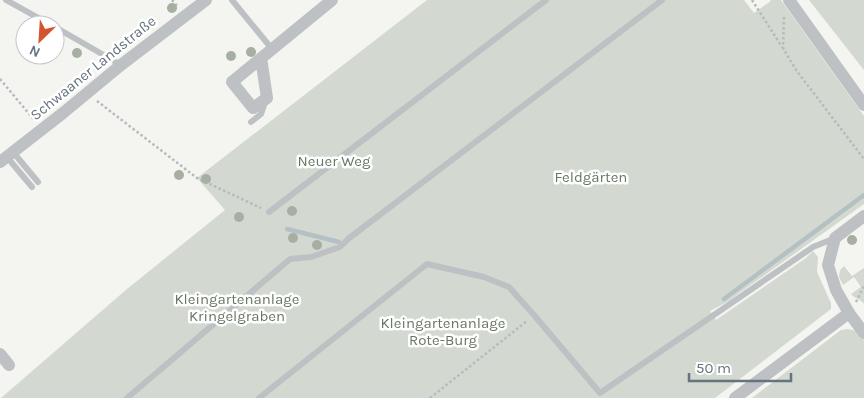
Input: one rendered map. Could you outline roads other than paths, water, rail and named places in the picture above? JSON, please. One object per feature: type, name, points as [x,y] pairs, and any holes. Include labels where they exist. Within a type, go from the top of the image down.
[{"type":"street","name":"Schwaaner Landstraße","points":[[6,157],[206,0]]},
{"type":"street","points":[[261,58],[267,98],[253,108],[232,82],[261,58],[332,0]]},
{"type":"street","points":[[791,3],[864,105]]},
{"type":"street","points":[[864,216],[835,238],[828,265],[836,290],[852,309],[864,333]]},
{"type":"street","points":[[735,398],[852,309]]},
{"type":"street","points":[[0,354],[9,365]]},
{"type":"lane","points":[[6,0],[33,15]]},
{"type":"lane","points":[[232,0],[272,49]]},
{"type":"lane","points":[[269,212],[546,0]]},
{"type":"lane","points":[[127,398],[290,259],[311,257],[340,247],[662,0]]},
{"type":"lane","points":[[65,33],[121,65]]},
{"type":"lane","points":[[251,122],[261,114],[267,98]]},
{"type":"lane","points":[[6,157],[35,184]]},
{"type":"lane","points":[[259,398],[427,264],[484,277],[509,288],[600,392],[813,247],[835,238]]},
{"type":"waterway","points":[[724,299],[864,195]]},
{"type":"waterway","points":[[287,229],[339,242]]},
{"type":"park label","name":"Neuer Weg","points":[[334,161]]},
{"type":"park label","name":"Feldgärten","points":[[591,177]]},
{"type":"park label","name":"Kleingartenanlage Kringelgraben","points":[[237,308]]},
{"type":"park label","name":"Kleingartenanlage Rote-Burg","points":[[443,332]]}]
